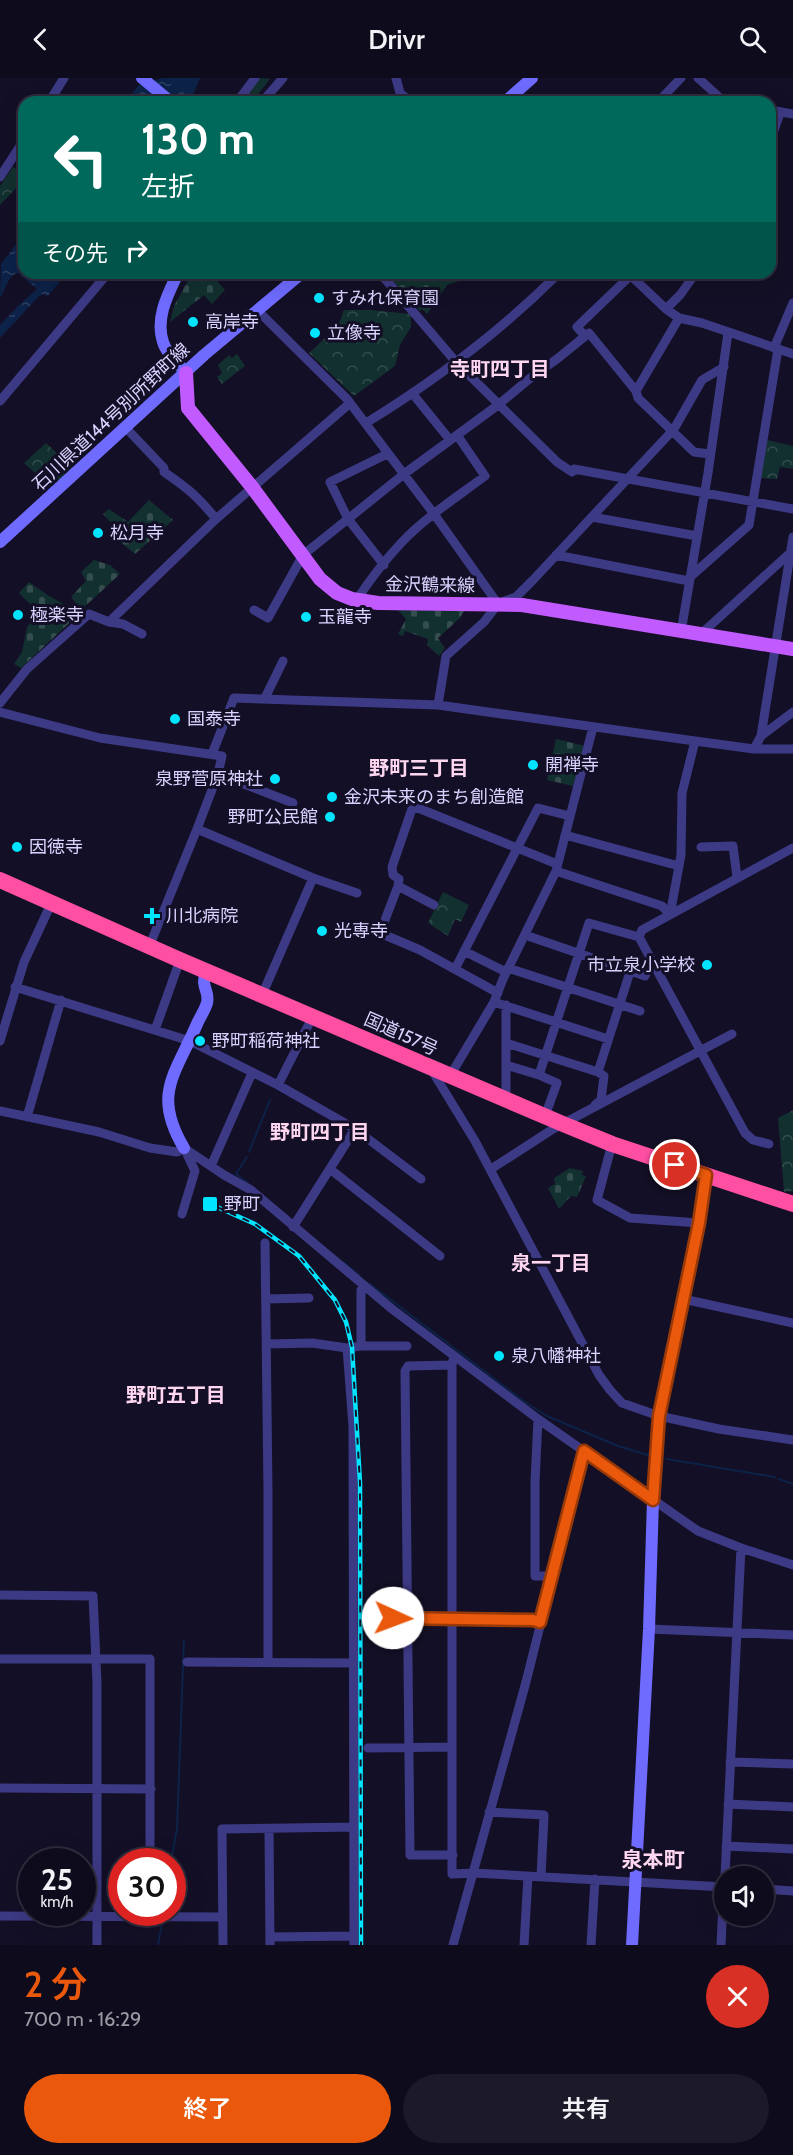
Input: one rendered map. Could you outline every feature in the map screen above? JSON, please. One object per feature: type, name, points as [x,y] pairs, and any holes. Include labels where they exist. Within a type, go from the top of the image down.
[{"type":"highway","name":"国道157号","points":[[0,880],[206,972],[563,1125],[612,1144],[793,1204]]},
{"type":"main road","name":"金沢鶴来線","points":[[186,373],[188,408],[252,487],[320,579],[337,593],[356,601],[459,600],[522,605],[793,650]]},
{"type":"street","points":[[53,96],[64,78]]},
{"type":"street","points":[[142,78],[164,96]]},
{"type":"street","points":[[242,96],[255,78]]},
{"type":"street","points":[[267,96],[283,78]]},
{"type":"street","points":[[396,78],[400,93],[404,96]]},
{"type":"street","points":[[512,96],[532,78]]},
{"type":"street","points":[[664,96],[681,78]]},
{"type":"street","points":[[698,78],[718,96]]},
{"type":"street","points":[[776,112],[793,114]]},
{"type":"street","points":[[776,125],[780,113]]},
{"type":"street","points":[[0,177],[18,149]]},
{"type":"street","points":[[0,401],[103,279]]},
{"type":"street","points":[[175,279],[165,301],[160,326],[163,344],[186,373]]},
{"type":"street","name":"石川県道144号別所野町線","points":[[0,542],[186,373],[295,279]]},
{"type":"street","points":[[385,279],[456,362],[556,462],[573,470],[793,509]]},
{"type":"street","points":[[366,423],[456,362],[525,308],[553,279]]},
{"type":"street","points":[[585,336],[578,327],[625,279]]},
{"type":"street","points":[[635,279],[666,309],[679,318],[702,323],[793,354]]},
{"type":"street","points":[[666,309],[680,295],[691,279]]},
{"type":"street","points":[[690,579],[749,525],[776,349],[793,303]]},
{"type":"street","points":[[258,310],[347,399],[434,514],[498,604]]},
{"type":"street","points":[[636,391],[679,318]]},
{"type":"street","points":[[254,610],[268,618],[303,555],[404,474],[498,405],[589,333],[636,391],[638,398],[694,452],[711,454]]},
{"type":"street","points":[[681,632],[711,454],[728,333]]},
{"type":"street","points":[[438,705],[446,656],[484,622],[498,604],[516,597],[672,431],[702,380],[724,367]]},
{"type":"street","points":[[356,601],[370,579],[402,542],[434,514],[485,476],[454,438],[412,393]]},
{"type":"street","points":[[109,622],[216,519],[350,404]]},
{"type":"street","points":[[126,428],[164,468],[164,472],[190,489],[216,519]]},
{"type":"street","points":[[384,565],[348,519],[330,482],[387,454]]},
{"type":"street","points":[[592,517],[697,536]]},
{"type":"street","points":[[754,749],[761,736],[793,537]]},
{"type":"street","points":[[701,634],[790,553]]},
{"type":"street","points":[[556,555],[690,579]]},
{"type":"street","points":[[0,703],[27,669],[89,614],[109,622],[123,624],[142,634]]},
{"type":"street","points":[[265,698],[283,661]]},
{"type":"street","points":[[212,754],[234,698],[438,705],[754,749],[793,749]]},
{"type":"street","points":[[0,712],[100,738],[222,756],[218,774],[197,829],[149,947]]},
{"type":"street","points":[[761,736],[793,712]]},
{"type":"street","points":[[450,1076],[496,997],[557,867],[593,727]]},
{"type":"street","points":[[670,915],[679,866],[682,793],[694,741]]},
{"type":"street","points":[[218,774],[293,803]]},
{"type":"street","points":[[608,1039],[506,1005],[455,969],[420,950],[380,933],[398,886],[399,879],[393,875],[392,867],[413,806],[517,847],[557,867],[662,906],[670,915]]},
{"type":"street","points":[[455,969],[538,808],[570,816]]},
{"type":"street","points":[[197,829],[313,878],[357,893]]},
{"type":"street","points":[[565,835],[679,866]]},
{"type":"street","points":[[701,847],[733,846],[737,877]]},
{"type":"street","points":[[639,937],[642,930],[793,848]]},
{"type":"street","points":[[262,995],[313,878]]},
{"type":"street","points":[[398,886],[435,905]]},
{"type":"street","points":[[0,1041],[3,1021],[15,987],[51,904]]},
{"type":"street","points":[[539,1075],[589,923],[639,937],[745,1133],[753,1140],[769,1144]]},
{"type":"street","points":[[525,935],[645,976],[652,962]]},
{"type":"street","points":[[464,951],[507,970],[640,1011]]},
{"type":"street","points":[[155,1030],[180,960]]},
{"type":"street","points":[[182,1214],[195,1171],[173,1130],[168,1112],[167,1094],[208,1001],[203,981],[206,972]]},
{"type":"street","points":[[598,1072],[630,972]]},
{"type":"street","points":[[15,987],[190,1041],[278,1085],[355,1129],[421,1179]]},
{"type":"street","points":[[27,1117],[61,1000]]},
{"type":"street","points":[[506,1005],[506,1099]]},
{"type":"street","points":[[278,1085],[313,1016]]},
{"type":"street","points":[[491,1170],[553,1129],[732,1034]]},
{"type":"street","points":[[506,1043],[598,1072],[604,1076],[601,1100],[588,1111]]},
{"type":"street","points":[[506,1065],[557,1083],[545,1116]]},
{"type":"street","points":[[431,1069],[491,1170],[599,1374],[622,1403],[659,1416],[719,1429],[793,1440]]},
{"type":"street","points":[[211,1166],[252,1073]]},
{"type":"street","points":[[0,1111],[99,1132],[150,1148],[177,1152],[184,1148]]},
{"type":"street","points":[[293,1227],[355,1129]]},
{"type":"street","points":[[612,1144],[597,1200],[630,1218],[699,1223]]},
{"type":"street","points":[[184,1148],[251,1190],[453,1361],[698,1531],[793,1565]]},
{"type":"street","points":[[330,1169],[440,1256]]},
{"type":"street","points":[[632,1945],[659,1416],[699,1223],[706,1175]]},
{"type":"street","points":[[265,1243],[268,1662]]},
{"type":"street","points":[[361,1346],[361,1290],[364,1286]]},
{"type":"street","points":[[266,1299],[309,1298]]},
{"type":"street","points":[[683,1299],[793,1323]]},
{"type":"street","points":[[267,1344],[312,1343],[347,1348],[407,1346]]},
{"type":"street","points":[[269,1829],[270,1941],[354,1940],[353,1426],[347,1348]]},
{"type":"street","points":[[453,1361],[408,1366],[405,1371],[410,1855],[453,1855]]},
{"type":"street","points":[[453,1361],[452,1874],[474,1873],[714,1886]]},
{"type":"street","points":[[538,1419],[535,1576],[553,1576]]},
{"type":"street","points":[[453,1945],[526,1682],[584,1451]]},
{"type":"street","points":[[725,1866],[741,1548]]},
{"type":"street","points":[[0,1595],[93,1596],[96,1659],[97,1945]]},
{"type":"street","points":[[393,1618],[533,1620],[540,1622]]},
{"type":"street","points":[[649,1629],[793,1635]]},
{"type":"street","points":[[0,1659],[150,1659],[150,1848]]},
{"type":"street","points":[[188,1662],[353,1663]]},
{"type":"street","points":[[368,1748],[452,1747]]},
{"type":"street","points":[[730,1762],[793,1764]]},
{"type":"street","points":[[0,1788],[151,1789]]},
{"type":"street","points":[[728,1804],[793,1807]]},
{"type":"street","points":[[489,1812],[544,1815],[541,1877]]},
{"type":"street","points":[[223,1945],[222,1828],[354,1827]]},
{"type":"street","points":[[726,1846],[793,1850]]},
{"type":"street","points":[[524,1945],[528,1876]]},
{"type":"street","points":[[591,1945],[595,1879]]},
{"type":"street","points":[[774,1890],[793,1891]]},
{"type":"street","points":[[0,1916],[18,1916]]},
{"type":"street","points":[[96,1916],[108,1916]]},
{"type":"street","points":[[186,1916],[223,1917]]},
{"type":"street","points":[[721,1945],[722,1926]]},
{"type":"green space","points":[[259,78],[270,79],[257,96],[246,96]]},
{"type":"green space","points":[[13,167],[18,170],[18,186],[0,205],[0,186]]},
{"type":"green space","points":[[189,279],[215,279],[225,290],[212,304],[204,295],[170,322],[174,306]]},
{"type":"green space","points":[[393,279],[461,279],[447,285],[427,314]]},
{"type":"green space","points":[[396,279],[454,279],[420,311],[393,281]]},
{"type":"green space","points":[[344,310],[411,314],[411,327],[400,345],[395,366],[354,396],[309,353],[338,326]]},
{"type":"green space","points":[[237,354],[245,366],[222,384],[217,377],[222,373],[218,365],[229,355],[232,358]]},
{"type":"green space","points":[[767,440],[793,446],[793,469],[780,467],[777,479],[760,478]]},
{"type":"green space","points":[[46,443],[74,469],[52,488],[24,463]]},
{"type":"green space","points":[[149,500],[173,520],[135,554],[119,541],[122,534],[103,514],[109,509],[128,522]]},
{"type":"green space","points":[[94,560],[110,565],[120,574],[81,610],[71,597],[86,581],[81,572]]},
{"type":"green space","points":[[29,582],[80,613],[21,668],[14,664],[22,652],[27,627],[38,612],[19,593]]},
{"type":"green space","points":[[398,610],[464,611],[460,618],[438,638],[445,648],[439,656],[427,645],[428,639],[405,631],[403,636],[398,634],[406,619]]},
{"type":"green space","points":[[556,739],[585,746],[573,786],[547,780]]},
{"type":"green space","points":[[443,892],[469,905],[461,922],[455,919],[448,936],[428,923]]},
{"type":"green space","points":[[793,1110],[793,1191],[784,1192],[778,1118]]},
{"type":"green space","points":[[570,1168],[583,1171],[582,1175],[586,1176],[577,1197],[571,1196],[559,1209],[548,1188],[555,1184],[554,1178]]},
{"type":"water","points":[[163,78],[200,78],[192,96],[130,96],[139,85]]},
{"type":"water","points":[[18,242],[18,273],[9,279],[0,298],[1,264]]},
{"type":"water","points":[[25,279],[62,279],[47,297],[44,294],[39,296],[0,338],[0,325],[37,289]]},
{"type":"waterway","points":[[249,1152],[270,1100]]},
{"type":"waterway","points":[[247,1157],[236,1174],[248,1183]]},
{"type":"waterway","points":[[343,1262],[359,1275]]},
{"type":"waterway","points":[[370,1284],[526,1403],[547,1416],[618,1446],[651,1456]]},
{"type":"waterway","points":[[667,1459],[775,1477]]},
{"type":"waterway","points":[[779,1479],[793,1484]]},
{"type":"waterway","points":[[173,1848],[177,1828],[184,1640]]},
{"type":"waterway","points":[[158,1945],[162,1926]]},
{"type":"railway","points":[[217,1207],[255,1224],[299,1256],[335,1300],[346,1322],[352,1347],[360,1483],[361,1945]]},
{"type":"place","name":"すみれ保育園","points":[[319,298]]},
{"type":"place","name":"高岸寺","points":[[193,322]]},
{"type":"place","name":"立像寺","points":[[315,333]]},
{"type":"place","name":"松月寺","points":[[98,533]]},
{"type":"place","name":"極楽寺","points":[[18,615]]},
{"type":"place","name":"玉龍寺","points":[[306,617]]},
{"type":"place","name":"国泰寺","points":[[175,719]]},
{"type":"place","name":"開禅寺","points":[[533,765]]},
{"type":"place","name":"泉野菅原神社","points":[[275,779]]},
{"type":"place","name":"金沢未来のまち創造館","points":[[332,797]]},
{"type":"place","name":"野町公民館","points":[[330,817]]},
{"type":"place","name":"因徳寺","points":[[17,847]]},
{"type":"place","name":"川北病院","points":[[152,916]]},
{"type":"place","name":"光専寺","points":[[322,931]]},
{"type":"place","name":"市立泉小学校","points":[[707,965]]},
{"type":"place","name":"野町稲荷神社","points":[[200,1041]]},
{"type":"place","name":"野町","points":[[210,1204]]},
{"type":"place","name":"泉八幡神社","points":[[499,1356]]},
{"type":"district","name":"寺町四丁目","points":[[500,369]]},
{"type":"district","name":"野町三丁目","points":[[419,768]]},
{"type":"district","name":"野町四丁目","points":[[320,1132]]},
{"type":"district","name":"泉一丁目","points":[[551,1263]]},
{"type":"district","name":"野町五丁目","points":[[176,1395]]},
{"type":"district","name":"泉本町","points":[[653,1860]]},
{"type":"route","points":[[393,1618],[533,1620],[540,1622],[584,1451],[653,1500],[659,1416],[699,1223],[706,1175],[675,1165]]}]
